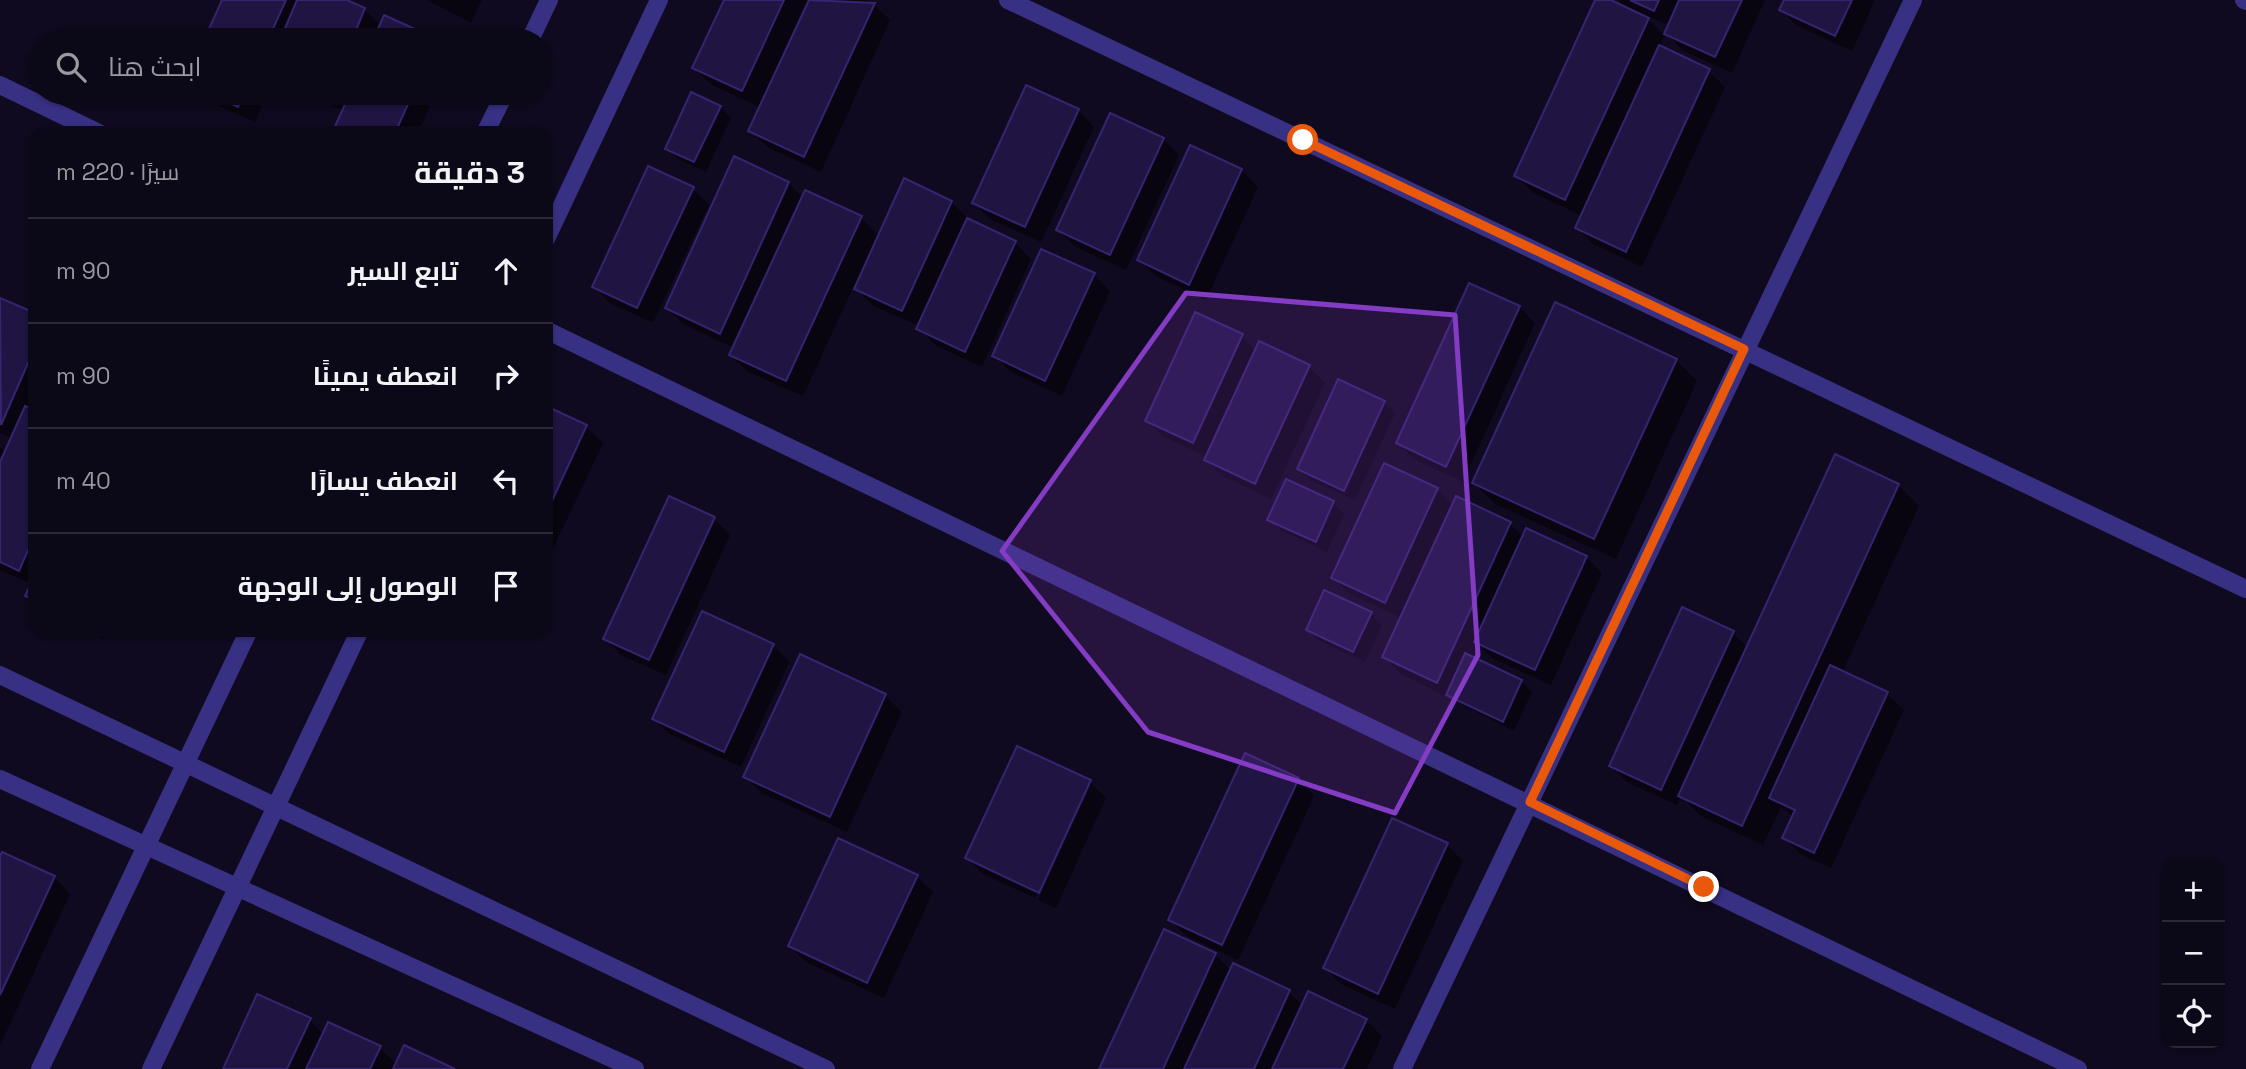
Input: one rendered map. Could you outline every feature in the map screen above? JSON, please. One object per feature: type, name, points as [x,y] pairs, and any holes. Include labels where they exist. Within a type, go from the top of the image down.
[{"type":"street","points":[[536,28],[549,0]]},
{"type":"street","points":[[553,224],[660,0]]},
{"type":"street","points":[[1008,0],[2246,589]]},
{"type":"street","points":[[1402,1069],[1913,0]]},
{"type":"street","points":[[0,85],[28,99]]},
{"type":"street","points":[[41,105],[85,126]]},
{"type":"street","points":[[488,126],[499,105]]},
{"type":"street","points":[[553,333],[1530,802],[2078,1069]]},
{"type":"street","points":[[40,1069],[246,637]]},
{"type":"street","points":[[151,1069],[357,637]]},
{"type":"street","points":[[0,675],[826,1069]]},
{"type":"street","points":[[0,779],[146,848],[635,1069]]},
{"type":"highlighted area","points":[[1186,293],[1455,315],[1478,655],[1395,813],[1148,732],[1002,551]]},
{"type":"building","points":[[222,0],[286,0],[273,28],[209,28]]},
{"type":"building","points":[[297,0],[347,0],[365,8],[357,28],[285,28]]},
{"type":"building","points":[[724,0],[784,0],[742,91],[692,68]]},
{"type":"building","points":[[809,0],[875,3],[804,157],[748,131]]},
{"type":"building","points":[[1595,0],[1611,0],[1649,18],[1565,200],[1514,176]]},
{"type":"building","points":[[1630,0],[1659,0],[1654,11]]},
{"type":"building","points":[[1679,0],[1742,0],[1715,57],[1664,34]]},
{"type":"building","points":[[1784,0],[1852,0],[1835,36],[1779,10]]},
{"type":"building","points":[[384,15],[413,28],[378,28]]},
{"type":"building","points":[[1659,45],[1710,69],[1626,252],[1575,228]]},
{"type":"building","points":[[1026,85],[1079,109],[1025,227],[972,203]]},
{"type":"building","points":[[691,92],[721,106],[694,162],[665,149]]},
{"type":"building","points":[[345,105],[408,105],[398,126],[335,126]]},
{"type":"building","points":[[1110,113],[1164,138],[1110,255],[1056,230]]},
{"type":"building","points":[[1190,145],[1242,169],[1189,285],[1137,260]]},
{"type":"building","points":[[734,156],[789,182],[720,334],[665,308]]},
{"type":"building","points":[[648,166],[694,187],[637,308],[592,287]]},
{"type":"building","points":[[904,178],[952,201],[902,311],[854,289]]},
{"type":"building","points":[[805,190],[862,216],[786,381],[729,355]]},
{"type":"building","points":[[967,218],[1016,241],[965,352],[916,329]]},
{"type":"building","points":[[1041,249],[1095,273],[1045,381],[992,356]]},
{"type":"building","points":[[1469,283],[1520,306],[1446,467],[1396,443]]},
{"type":"building","points":[[0,298],[28,310],[28,363],[1,425]]},
{"type":"building","points":[[1555,302],[1677,359],[1594,539],[1472,483]]},
{"type":"building","points":[[1195,312],[1243,334],[1193,443],[1145,421]]},
{"type":"building","points":[[1259,341],[1310,365],[1255,484],[1204,460]]},
{"type":"building","points":[[1338,379],[1385,401],[1344,491],[1297,469]]},
{"type":"building","points":[[25,406],[28,407],[28,550],[19,571],[0,562],[0,462]]},
{"type":"building","points":[[553,409],[587,425],[553,499]]},
{"type":"building","points":[[1835,454],[1899,484],[1742,826],[1678,796]]},
{"type":"building","points":[[1384,463],[1438,488],[1385,603],[1331,578]]},
{"type":"building","points":[[1286,479],[1334,501],[1316,542],[1267,520]]},
{"type":"building","points":[[669,496],[715,517],[649,660],[603,639]]},
{"type":"building","points":[[1456,496],[1511,522],[1437,683],[1382,657]]},
{"type":"building","points":[[1526,528],[1587,556],[1535,670],[1474,642]]},
{"type":"building","points":[[1324,590],[1372,612],[1353,652],[1306,630]]},
{"type":"building","points":[[1682,607],[1734,631],[1661,790],[1609,766]]},
{"type":"building","points":[[702,611],[774,644],[724,752],[652,719]]},
{"type":"building","points":[[1465,653],[1522,680],[1503,722],[1446,695]]},
{"type":"building","points":[[800,654],[886,694],[830,817],[743,777]]},
{"type":"building","points":[[1830,665],[1888,692],[1814,853],[1782,838],[1795,810],[1769,798]]},
{"type":"building","points":[[1017,746],[1091,780],[1039,893],[965,858]]},
{"type":"building","points":[[1245,753],[1299,778],[1222,945],[1168,920]]},
{"type":"building","points":[[1392,818],[1448,843],[1378,994],[1323,968]]},
{"type":"building","points":[[838,838],[918,875],[867,983],[788,946]]},
{"type":"building","points":[[2,852],[55,876],[0,995],[0,856]]},
{"type":"building","points":[[1164,929],[1216,953],[1163,1069],[1099,1069]]},
{"type":"building","points":[[1233,963],[1290,990],[1254,1069],[1184,1069]]},
{"type":"building","points":[[1308,991],[1367,1019],[1343,1069],[1272,1069]]},
{"type":"building","points":[[257,994],[311,1018],[287,1069],[223,1069]]},
{"type":"building","points":[[328,1022],[381,1046],[370,1069],[306,1069]]},
{"type":"building","points":[[404,1045],[455,1069],[393,1069]]},
{"type":"route","points":[[1303,140],[1744,349],[1530,802],[1704,887]]}]
